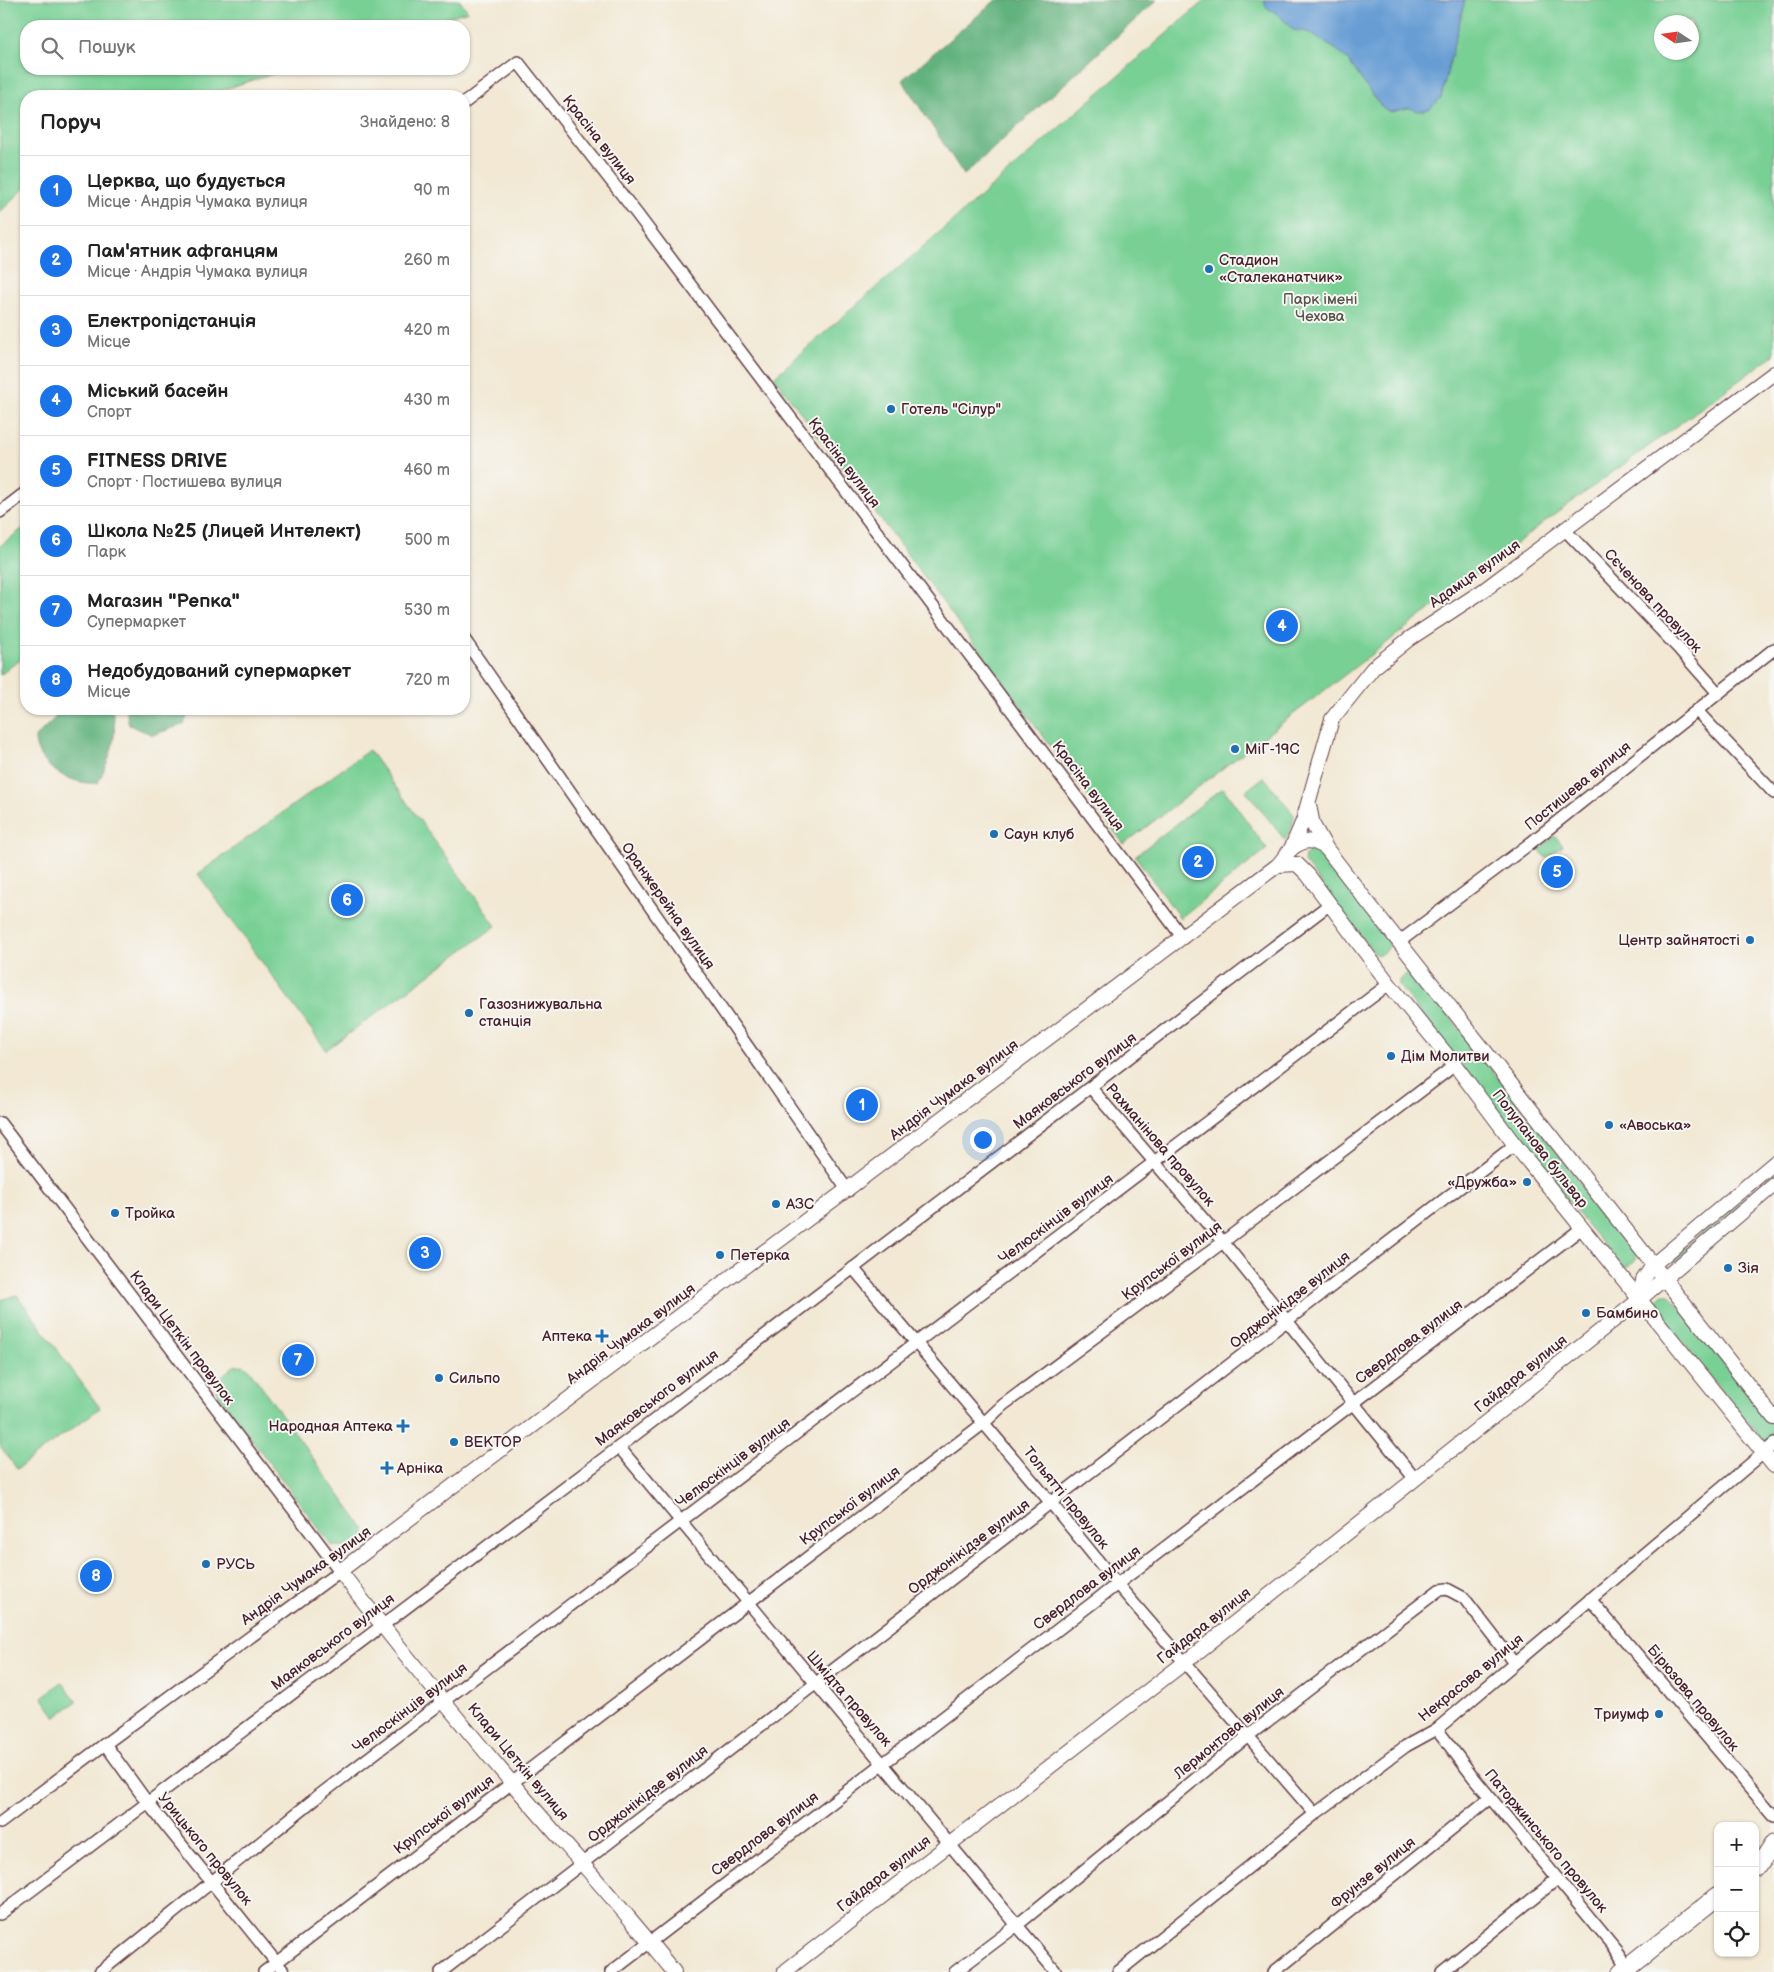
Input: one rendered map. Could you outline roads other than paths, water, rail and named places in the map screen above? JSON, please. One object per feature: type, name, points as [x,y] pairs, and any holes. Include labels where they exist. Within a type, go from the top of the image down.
[{"type":"main road","points":[[1759,1863],[1774,1843]]},
{"type":"main road","points":[[1628,1970],[1714,1899]]},
{"type":"street","name":"Красіна вулиця","points":[[470,98],[518,62],[655,238],[1183,938]]},
{"type":"street","name":"Адамця вулиця","points":[[1278,865],[1290,849],[1303,821],[1332,719],[1373,668],[1565,530],[1774,373]]},
{"type":"street","points":[[0,512],[20,497]]},
{"type":"street","name":"Сєченова провулок","points":[[1565,530],[1680,650],[1718,693]]},
{"type":"street","name":"Оранжерейна вулиця","points":[[470,649],[848,1190]]},
{"type":"street","name":"Постишева вулиця","points":[[1399,942],[1528,845],[1774,649]]},
{"type":"street","points":[[1697,711],[1774,793]]},
{"type":"street","name":"Полупанова бульвар","points":[[1308,800],[1313,826],[1326,848],[1774,1418]]},
{"type":"street","points":[[1290,849],[1302,841],[1316,842],[1326,848]]},
{"type":"street","name":"Полупанова бульвар","points":[[1278,865],[1297,864],[1330,904],[1389,984],[1455,1064],[1515,1145],[1639,1300],[1769,1448],[1774,1466]]},
{"type":"street","name":"Андрія Чумака вулиця","points":[[0,1823],[340,1571],[1278,865]]},
{"type":"street","name":"Маяковського вулиця","points":[[0,1914],[381,1624],[619,1447],[1330,904]]},
{"type":"street","name":"Челюскінців вулиця","points":[[100,1972],[211,1880],[444,1701],[1389,984]]},
{"type":"street","name":"Крупської вулиця","points":[[264,1972],[984,1423],[1003,1405],[1223,1242],[1455,1064]]},
{"type":"street","name":"Рахманінова провулок","points":[[1091,1088],[1223,1242],[1288,1321],[1352,1404],[1415,1479]]},
{"type":"street","name":"Клари Цеткін провулок","points":[[0,1123],[340,1571]]},
{"type":"street","name":"Орджонікідзе вулиця","points":[[441,1972],[1515,1145]]},
{"type":"street","points":[[1639,1300],[1642,1280],[1654,1264],[1774,1163]]},
{"type":"street","name":"Гайдара вулиця","points":[[784,1972],[1184,1663],[1639,1300],[1774,1186]]},
{"type":"street","name":"Свердлова вулиця","points":[[612,1972],[649,1941],[1582,1228]]},
{"type":"street","name":"Тольятті провулок","points":[[853,1268],[1051,1502],[1117,1584],[1315,1814]]},
{"type":"street","name":"Шмідта провулок","points":[[619,1447],[747,1603],[950,1842],[1016,1926],[1056,1972]]},
{"type":"street","name":"Некрасова вулиця","points":[[1118,1972],[1315,1814],[1406,1746],[1437,1729],[1769,1448]]},
{"type":"street","name":"Клари Цеткін вулиця","points":[[340,1571],[381,1624],[512,1783],[583,1863],[674,1972]]},
{"type":"street","name":"Лермонтова вулиця","points":[[955,1972],[1016,1926],[1248,1736],[1439,1590],[1448,1589],[1464,1598],[1514,1663]]},
{"type":"street","name":"Бірюзова провулок","points":[[1590,1599],[1774,1816]]},
{"type":"street","name":"Паторжинського провулок","points":[[1437,1729],[1628,1970]]},
{"type":"street","name":"Урицького провулок","points":[[105,1744],[147,1802],[284,1972]]},
{"type":"street","name":"Фрунзе вулиця","points":[[1274,1972],[1490,1798]]},
{"type":"street","points":[[1442,1972],[1557,1879]]},
{"type":"water","points":[[1264,0],[1465,0],[1441,98],[1429,109],[1418,111],[1408,108],[1392,112],[1386,110],[1378,103],[1349,62],[1337,50],[1307,32],[1293,30],[1279,15],[1266,7]]},
{"type":"place","name":"Стадион «Сталеканатчик»","points":[[1209,269]]},
{"type":"place","name":"Готель \"Сілур\"","points":[[891,409]]},
{"type":"place","name":"Міський басейн","points":[[1282,626]]},
{"type":"place","name":"МіГ-19С","points":[[1235,749]]},
{"type":"place","name":"Саун клуб","points":[[994,834]]},
{"type":"place","name":"Пам'ятник афганцям","points":[[1198,862]]},
{"type":"place","name":"FITNESS DRIVE","points":[[1557,872]]},
{"type":"place","name":"Школа №25 (Лицей Интелект)","points":[[347,900]]},
{"type":"place","name":"Центр зайнятості","points":[[1750,940]]},
{"type":"place","name":"Газознижувальна станція","points":[[469,1013]]},
{"type":"place","name":"Дім Молитви","points":[[1391,1056]]},
{"type":"place","name":"Церква, що будується","points":[[862,1105]]},
{"type":"place","name":"«Авоська»","points":[[1609,1125]]},
{"type":"place","name":"«Дружба»","points":[[1527,1182]]},
{"type":"place","name":"АЗС","points":[[776,1204]]},
{"type":"place","name":"Тройка","points":[[115,1213]]},
{"type":"place","name":"Електропідстанція","points":[[425,1253]]},
{"type":"place","name":"Петерка","points":[[720,1255]]},
{"type":"place","name":"Зія","points":[[1728,1268]]},
{"type":"place","name":"Бамбино","points":[[1586,1313]]},
{"type":"place","name":"Аптека","points":[[602,1336]]},
{"type":"place","name":"Магазин \"Репка\"","points":[[298,1360]]},
{"type":"place","name":"Сильпо","points":[[439,1378]]},
{"type":"place","name":"Народная Аптека","points":[[403,1426]]},
{"type":"place","name":"ВЕКТОР","points":[[454,1442]]},
{"type":"place","name":"Арніка","points":[[387,1468]]},
{"type":"place","name":"РУСЬ","points":[[206,1564]]},
{"type":"place","name":"Недобудований супермаркет","points":[[96,1576]]},
{"type":"place","name":"Триумф","points":[[1659,1714]]},
{"type":"park label","name":"Парк імені Чехова","points":[[1320,308]]}]
